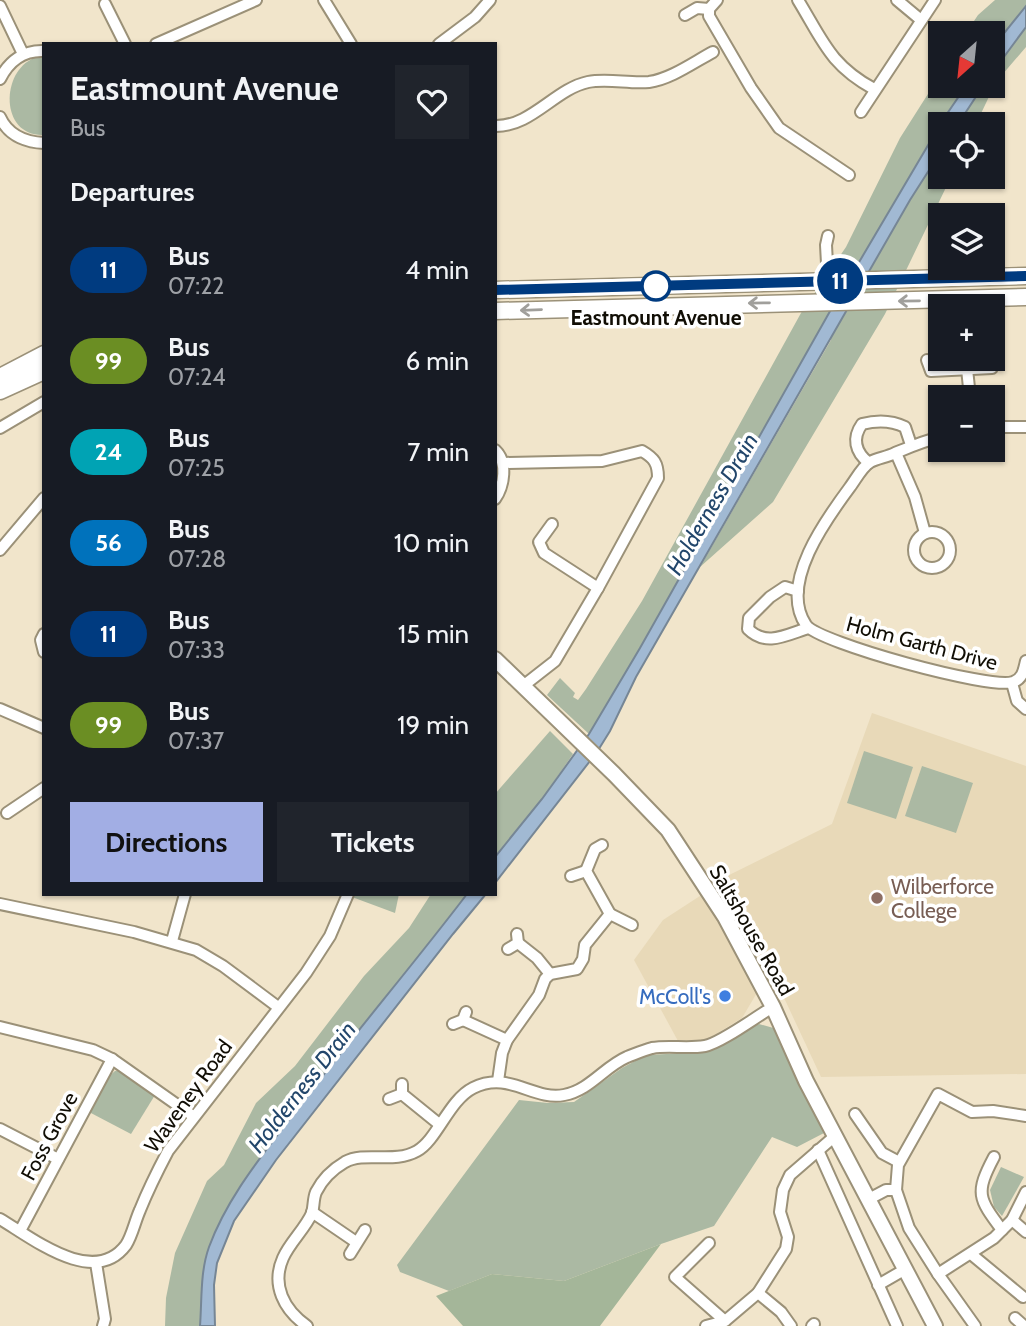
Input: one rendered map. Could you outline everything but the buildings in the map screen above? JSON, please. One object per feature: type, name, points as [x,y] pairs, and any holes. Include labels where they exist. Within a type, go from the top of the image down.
[{"type":"highway","points":[[497,290],[1026,276]]},
{"type":"highway","points":[[497,311],[1026,297]]},
{"type":"highway","points":[[0,377],[42,355]]},
{"type":"highway","points":[[0,390],[42,372]]},
{"type":"main road","name":"Saltshouse Road","points":[[497,661],[668,830],[725,917],[773,1007],[806,1081],[934,1326]]},
{"type":"street","points":[[324,0],[350,42]]},
{"type":"street","points":[[442,42],[475,17],[490,0]]},
{"type":"street","points":[[798,0],[831,56],[855,78],[874,89]]},
{"type":"street","points":[[897,0],[921,20]]},
{"type":"street","points":[[861,112],[935,0]]},
{"type":"street","points":[[160,42],[252,1]]},
{"type":"street","points":[[105,4],[124,42]]},
{"type":"street","points":[[685,15],[697,8],[713,4]]},
{"type":"street","points":[[713,4],[709,16],[724,44],[779,128],[832,170],[849,176]]},
{"type":"street","points":[[0,6],[23,54]]},
{"type":"street","points":[[0,79],[6,67],[23,54],[42,51]]},
{"type":"street","points":[[497,126],[518,121],[573,88],[589,82],[659,80],[713,52]]},
{"type":"street","points":[[0,117],[13,134]]},
{"type":"street","points":[[0,133],[13,134],[29,142],[42,144]]},
{"type":"street","points":[[828,236],[826,245],[833,281]]},
{"type":"street","points":[[0,428],[42,403]]},
{"type":"street","points":[[869,463],[860,456],[855,443],[856,432],[862,424],[876,420],[896,422],[905,427],[911,445]]},
{"type":"street","points":[[1005,427],[1026,427]]},
{"type":"street","points":[[798,591],[785,587],[770,597],[749,618],[748,629],[755,636],[766,640],[807,628],[800,613],[798,591],[805,563],[823,523],[869,463],[928,440]]},
{"type":"street","points":[[503,463],[602,461],[642,451],[653,457],[658,467],[658,478],[555,661],[523,686]]},
{"type":"street","points":[[497,452],[503,463],[502,489],[497,496]]},
{"type":"street","points":[[896,453],[915,498],[925,533]]},
{"type":"street","points":[[0,550],[39,511]]},
{"type":"street","points":[[552,524],[539,542],[544,553],[598,588]]},
{"type":"street","name":"Holm Garth Drive","points":[[807,628],[835,641],[897,661],[974,681],[1012,683],[1018,680],[1025,668]]},
{"type":"street","points":[[1012,683],[1017,701],[1026,709]]},
{"type":"street","points":[[0,709],[42,727]]},
{"type":"street","points":[[7,813],[42,789]]},
{"type":"street","points":[[571,876],[586,871],[595,849],[602,845]]},
{"type":"street","points":[[586,871],[610,914],[632,925]]},
{"type":"street","points":[[172,942],[184,896]]},
{"type":"street","name":"Waveney Road","points":[[96,1263],[114,1256],[126,1245],[167,1151],[306,973],[330,936],[347,896]]},
{"type":"street","points":[[0,904],[172,942],[196,950],[223,965],[278,1007]]},
{"type":"street","points":[[498,1081],[507,1040],[532,1006],[545,979],[550,974],[577,969],[583,959],[585,945],[610,914]]},
{"type":"street","points":[[514,942],[537,958],[550,974]]},
{"type":"street","points":[[307,1326],[293,1322],[278,1288],[278,1275],[283,1257],[312,1212],[316,1193],[327,1175],[343,1164],[351,1160],[400,1158],[419,1150],[472,1088],[498,1081],[531,1089],[547,1097],[576,1092],[624,1058],[653,1048],[708,1046],[773,1007]]},
{"type":"street","points":[[461,1019],[507,1040]]},
{"type":"street","points":[[0,1027],[93,1050],[112,1059],[193,1116]]},
{"type":"street","name":"Foss Grove","points":[[20,1231],[112,1059]]},
{"type":"street","points":[[389,1099],[402,1089],[439,1124]]},
{"type":"street","points":[[975,1326],[909,1228],[896,1190],[899,1162],[937,1094],[972,1112],[993,1111],[1026,1116]]},
{"type":"street","points":[[855,1114],[881,1153],[899,1162]]},
{"type":"street","points":[[0,1129],[58,1159]]},
{"type":"street","points":[[706,1326],[725,1321],[758,1293],[786,1249],[788,1237],[780,1212],[783,1190],[790,1175],[835,1136]]},
{"type":"street","points":[[818,1150],[897,1326]]},
{"type":"street","points":[[994,1157],[981,1182],[985,1206],[1002,1230]]},
{"type":"street","points":[[869,1199],[886,1190],[896,1190]]},
{"type":"street","points":[[938,1274],[971,1254],[1002,1230],[1012,1220],[1026,1192]]},
{"type":"street","points":[[312,1212],[356,1242]]},
{"type":"street","points":[[0,1219],[43,1245],[75,1260],[96,1263],[105,1319],[103,1326]]},
{"type":"street","points":[[1012,1220],[1026,1232]]},
{"type":"street","points":[[350,1254],[365,1230]]},
{"type":"street","points":[[709,1243],[675,1277],[725,1321]]},
{"type":"street","points":[[971,1254],[1023,1297]]},
{"type":"street","points":[[878,1284],[904,1270]]},
{"type":"street","points":[[758,1293],[781,1312],[791,1326]]},
{"type":"street","points":[[1015,1318],[1024,1326]]},
{"type":"shaded area","name":"Wilberforce College","points":[[872,713],[1026,766],[1026,1074],[821,1077],[786,1002],[739,914],[717,881],[832,824]]},
{"type":"shaded area","points":[[703,894],[758,991],[742,1018],[705,1041],[678,1041],[634,960],[663,920]]},
{"type":"green space","points":[[995,0],[1026,0],[1026,47],[1005,72],[1005,21],[974,21]]},
{"type":"green space","points":[[34,58],[42,58],[42,135],[30,133],[19,126],[13,115],[11,89],[15,76],[23,65]]},
{"type":"green space","points":[[928,94],[928,98],[988,98],[982,112],[928,112],[928,189],[945,189],[938,203],[928,203],[928,225],[885,314],[773,502],[700,567],[831,340],[829,313],[589,734],[547,695],[560,678],[575,693],[573,697],[578,700],[642,601],[801,313],[846,247],[900,138]]},
{"type":"green space","points":[[550,731],[573,754],[542,799],[497,855],[497,792]]},
{"type":"green space","points":[[864,751],[913,767],[896,819],[847,803]]},
{"type":"green space","points":[[922,766],[973,783],[956,833],[905,816]]},
{"type":"green space","points":[[352,896],[399,896],[395,913]]},
{"type":"green space","points":[[430,896],[465,896],[313,1089],[235,1195],[216,1229],[206,1257],[200,1326],[165,1326],[166,1298],[175,1253],[207,1181],[224,1165],[256,1103],[295,1066],[364,976],[409,928]]},
{"type":"green space","points":[[759,1024],[777,1029],[824,1133],[797,1147],[772,1137],[714,1226],[564,1281],[492,1274],[449,1291],[400,1272],[397,1265],[519,1100],[574,1102],[622,1068],[646,1055],[707,1052]]},
{"type":"green space","points":[[115,1071],[120,1071],[155,1095],[131,1134],[89,1112],[108,1077]]},
{"type":"green space","points":[[1001,1167],[1024,1177],[1002,1216],[994,1207],[990,1190]]},
{"type":"green space","points":[[661,1244],[600,1326],[463,1326],[436,1296],[492,1274],[564,1281]]},
{"type":"water","points":[[1026,6],[1026,27],[1005,55],[1005,32]]},
{"type":"water","points":[[958,98],[975,98],[966,112],[948,112]]},
{"type":"water","points":[[928,145],[928,172],[636,677],[610,731],[597,752],[497,880],[497,855],[589,734],[829,313]]},
{"type":"water","points":[[465,896],[484,896],[276,1160],[234,1221],[217,1263],[214,1285],[215,1326],[200,1326],[206,1257],[216,1229],[235,1195],[313,1089]]},
{"type":"bus line","name":"11","points":[[497,290],[1026,276]]},
{"type":"place","name":"Eastmount Avenue","points":[[656,286]]},
{"type":"place","name":"Wilberforce College","points":[[877,898]]},
{"type":"place","name":"McColl's","points":[[725,996]]},
{"type":"water label","name":"Holderness Drain","points":[[712,504]]},
{"type":"water label","name":"Holderness Drain","points":[[302,1087]]}]
